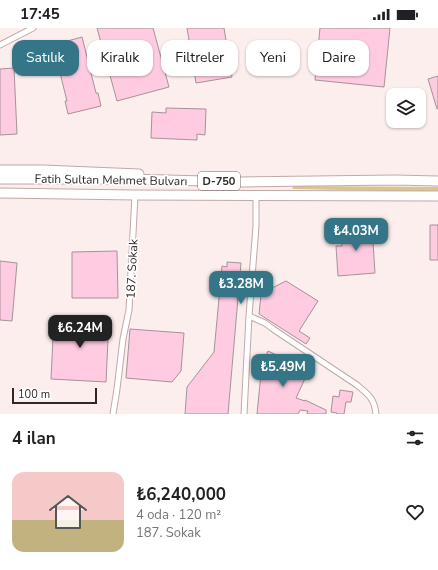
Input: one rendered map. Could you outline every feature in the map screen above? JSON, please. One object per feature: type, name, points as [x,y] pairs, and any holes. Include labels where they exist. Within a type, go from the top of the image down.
[{"type":"highway","points":[[0,170],[125,173],[138,174],[166,180]]},
{"type":"highway","name":"Fatih Sultan Mehmet Bulvarı","points":[[0,179],[52,178],[241,182],[438,180]]},
{"type":"highway","name":"Fatih Sultan Mehmet Bulvarı","points":[[0,194],[438,196]]},
{"type":"street","points":[[0,45],[33,28]]},
{"type":"street","name":"187. Sokak","points":[[113,414],[123,339],[129,310],[135,195]]},
{"type":"street","points":[[244,414],[249,316],[256,226],[256,196]]},
{"type":"street","points":[[249,316],[265,323],[369,394],[375,405],[376,414]]},
{"type":"shaded area","points":[[292,186],[438,187],[438,192],[293,189]]},
{"type":"building","points":[[97,28],[153,28],[161,58],[161,76],[166,76],[169,87],[117,101],[110,76],[153,76],[153,40],[100,40]]},
{"type":"building","points":[[187,28],[224,28],[226,40],[189,40]]},
{"type":"building","points":[[320,28],[390,28],[384,87],[315,80],[315,76],[369,76],[369,40],[319,40]]},
{"type":"building","points":[[82,37],[87,57],[87,76],[92,76],[101,106],[68,114],[65,101],[67,101],[61,76],[79,76],[79,40],[71,40]]},
{"type":"building","points":[[12,68],[12,76],[14,76],[17,134],[0,135],[0,69]]},
{"type":"building","points":[[195,76],[232,76],[232,77],[196,83]]},
{"type":"building","points":[[438,76],[438,109],[437,109],[428,79]]},
{"type":"building","points":[[166,108],[206,109],[205,135],[197,134],[197,140],[151,138],[152,112],[166,113]]},
{"type":"building","points":[[430,225],[438,225],[438,260],[430,260]]},
{"type":"building","points":[[372,226],[375,273],[338,276],[336,246],[342,246],[340,228]]},
{"type":"building","points":[[117,251],[118,298],[72,298],[72,252]]},
{"type":"building","points":[[0,261],[17,263],[12,321],[0,320]]},
{"type":"building","points":[[227,262],[241,263],[228,414],[185,414],[187,387],[214,352],[222,266],[227,267]]},
{"type":"building","points":[[286,281],[318,301],[299,331],[310,338],[306,344],[259,314],[262,285],[269,286],[268,290]]},
{"type":"building","points":[[54,316],[109,319],[106,382],[51,379]]},
{"type":"building","points":[[130,329],[184,333],[181,371],[172,382],[126,378]]},
{"type":"building","points":[[268,351],[309,370],[296,398],[305,400],[326,410],[326,414],[307,414],[308,411],[300,410],[298,414],[257,414],[261,374],[258,373]]},
{"type":"building","points":[[340,390],[353,392],[351,402],[346,402],[344,414],[331,412],[333,396],[339,397]]}]
